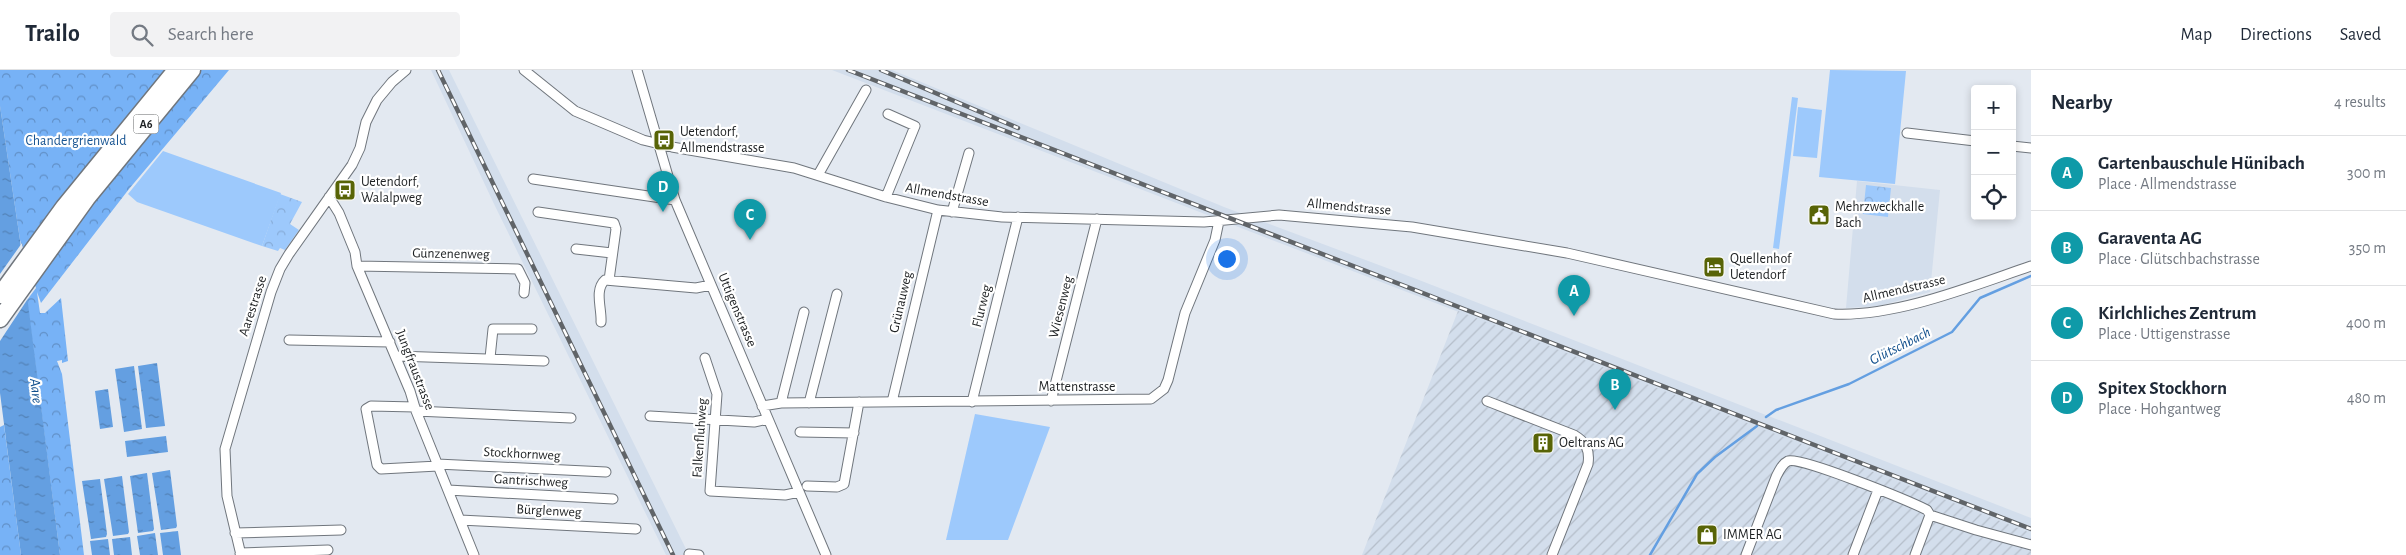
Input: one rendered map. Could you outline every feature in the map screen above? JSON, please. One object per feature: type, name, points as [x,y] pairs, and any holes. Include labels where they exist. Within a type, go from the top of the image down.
[{"type":"highway","name":"A6","points":[[0,295],[41,238],[176,70]]},
{"type":"highway","name":"A6","points":[[0,319],[89,195],[192,70]]},
{"type":"street","name":"Aarestrasse","points":[[240,554],[226,479],[225,449],[274,282],[289,254],[356,158],[366,122],[373,107],[387,88],[406,70]]},
{"type":"street","points":[[524,70],[560,100],[582,115],[634,137],[658,144]]},
{"type":"street","name":"Uttigenstrasse","points":[[637,70],[675,200],[768,420],[803,489],[826,555]]},
{"type":"street","points":[[818,175],[866,90]]},
{"type":"street","points":[[886,197],[915,126],[888,114]]},
{"type":"street","points":[[1906,133],[1971,141]]},
{"type":"street","name":"Allmendstrasse","points":[[658,144],[780,165],[886,197],[952,212],[1018,218],[1219,221],[1279,215],[1441,230],[1602,261],[1834,314],[1857,314],[1895,308],[1966,288],[2031,266]]},
{"type":"street","points":[[2016,146],[2031,148]]},
{"type":"street","points":[[952,212],[969,153]]},
{"type":"street","points":[[533,179],[675,200]]},
{"type":"street","name":"Jungfraustrasse","points":[[329,197],[348,235],[358,266],[396,356],[415,409],[474,555]]},
{"type":"street","name":"Grünauweg","points":[[892,402],[938,210]]},
{"type":"street","points":[[538,212],[614,223],[616,229],[609,280]]},
{"type":"street","name":"Flurweg","points":[[972,402],[1018,218]]},
{"type":"street","name":"Wiesenweg","points":[[1051,401],[1097,219]]},
{"type":"street","name":"Mattenstrasse","points":[[762,406],[781,403],[1151,399],[1164,388],[1185,314],[1215,240],[1219,221]]},
{"type":"street","points":[[576,249],[612,253]]},
{"type":"street","name":"Günzenenweg","points":[[358,266],[518,269],[525,283],[524,293]]},
{"type":"street","points":[[601,322],[602,310],[599,302],[602,282],[609,280],[696,288],[711,285]]},
{"type":"street","points":[[809,403],[837,294]]},
{"type":"street","points":[[781,403],[804,312]]},
{"type":"street","points":[[490,358],[493,329],[532,329]]},
{"type":"street","points":[[289,340],[390,342]]},
{"type":"street","points":[[396,356],[544,360]]},
{"type":"street","name":"Falkenfluhweg","points":[[705,358],[716,390],[710,492],[785,495],[803,489]]},
{"type":"street","points":[[1488,401],[1574,435],[1582,439],[1587,446],[1589,454],[1588,464],[1552,555]]},
{"type":"street","points":[[803,489],[837,487],[844,484],[860,402]]},
{"type":"street","name":"Stockhornweg","points":[[415,409],[371,406],[366,409],[377,465],[381,469],[438,465],[606,472]]},
{"type":"street","points":[[415,409],[571,418]]},
{"type":"street","points":[[650,416],[754,422],[768,420]]},
{"type":"street","points":[[800,432],[854,433]]},
{"type":"street","points":[[1746,555],[1776,477],[1786,462],[1795,460],[1878,490],[1927,510],[1930,515],[2031,545]]},
{"type":"street","name":"Gantrischweg","points":[[448,490],[613,499]]},
{"type":"street","points":[[1852,555],[1878,490]]},
{"type":"street","points":[[1915,555],[1930,515]]},
{"type":"street","name":"Bürglenweg","points":[[460,520],[636,529]]},
{"type":"street","points":[[235,533],[340,530]]},
{"type":"street","points":[[240,554],[328,550]]},
{"type":"street","points":[[689,554],[700,555]]},
{"type":"shaded area","points":[[431,70],[449,70],[689,555],[666,555],[495,206]]},
{"type":"shaded area","points":[[832,70],[892,70],[1224,207],[1419,280],[2031,518],[2031,533]]},
{"type":"shaded area","points":[[1857,181],[1940,190],[1930,292],[1879,306],[1846,308]]},
{"type":"shaded area","points":[[1458,311],[2031,533],[2031,555],[1362,555]]},
{"type":"green space","name":"Chandergrienwald","points":[[0,70],[229,70],[129,189],[41,303],[37,292],[40,313],[45,313],[61,298],[68,361],[62,363],[62,360],[57,361],[62,374],[84,555],[60,555],[27,300],[36,288],[20,240],[0,106]]},
{"type":"green space","points":[[1830,70],[1906,71],[1895,184],[1819,177]]},
{"type":"green space","points":[[1792,97],[1798,98],[1779,249],[1773,248]]},
{"type":"green space","points":[[1798,107],[1822,110],[1817,158],[1793,156]]},
{"type":"green space","points":[[163,151],[281,193],[262,246],[137,202],[128,194]]},
{"type":"green space","points":[[1866,185],[1891,188],[1888,217],[1863,214]]},
{"type":"green space","points":[[280,194],[302,202],[290,224],[299,230],[285,250],[280,248],[278,251],[262,246]]},
{"type":"green space","points":[[975,414],[1050,427],[1008,540],[946,540]]},
{"type":"green space","points":[[4,425],[21,555],[0,555],[0,427]]},
{"type":"water","name":"Aare","points":[[0,106],[20,240],[60,555],[21,555],[0,393]]},
{"type":"water","points":[[157,363],[165,426],[146,428],[138,366]]},
{"type":"water","points":[[134,366],[142,429],[124,432],[115,369]]},
{"type":"water","points":[[108,389],[113,427],[100,429],[95,391]]},
{"type":"water","points":[[166,436],[168,452],[127,457],[125,441]]},
{"type":"water","points":[[170,470],[177,526],[176,528],[161,530],[152,473]]},
{"type":"water","points":[[147,473],[154,529],[153,531],[138,533],[130,476]]},
{"type":"water","points":[[122,476],[129,532],[128,534],[113,536],[104,479]]},
{"type":"water","points":[[100,479],[107,534],[106,537],[91,539],[82,481]]},
{"type":"water","points":[[178,531],[181,555],[163,555],[160,533]]},
{"type":"water","points":[[155,533],[158,555],[140,555],[137,536]]},
{"type":"water","points":[[130,537],[132,555],[114,555],[112,539]]},
{"type":"water","points":[[108,539],[110,555],[92,555],[90,541]]},
{"type":"pier","points":[[22,243],[29,297],[0,341],[0,274]]},
{"type":"waterway","name":"Glütschbach","points":[[1766,417],[1776,410],[1849,384],[1952,332],[1980,298],[2031,276]]},
{"type":"waterway","name":"Glütschbach","points":[[1650,555],[1697,474],[1715,457],[1757,426]]},
{"type":"railway","points":[[438,70],[673,555]]},
{"type":"railway","points":[[848,70],[2031,529]]},
{"type":"railway","points":[[881,70],[1018,128]]},
{"type":"place","name":"Uetendorf, Allmendstrasse","points":[[664,140]]},
{"type":"place","name":"Uetendorf, Walalpweg","points":[[345,190]]},
{"type":"place","name":"Spitex Stockhorn","points":[[663,212]]},
{"type":"place","name":"Mehrzweckhalle Bach","points":[[1819,215]]},
{"type":"place","name":"Kirlchliches Zentrum","points":[[750,240]]},
{"type":"place","name":"Quellenhof Uetendorf","points":[[1714,267]]},
{"type":"place","name":"Gartenbauschule Hünibach","points":[[1574,316]]},
{"type":"place","name":"Garaventa AG","points":[[1615,410]]},
{"type":"place","name":"Oeltrans AG","points":[[1543,443]]},
{"type":"place","name":"IMMER AG","points":[[1707,535]]}]
